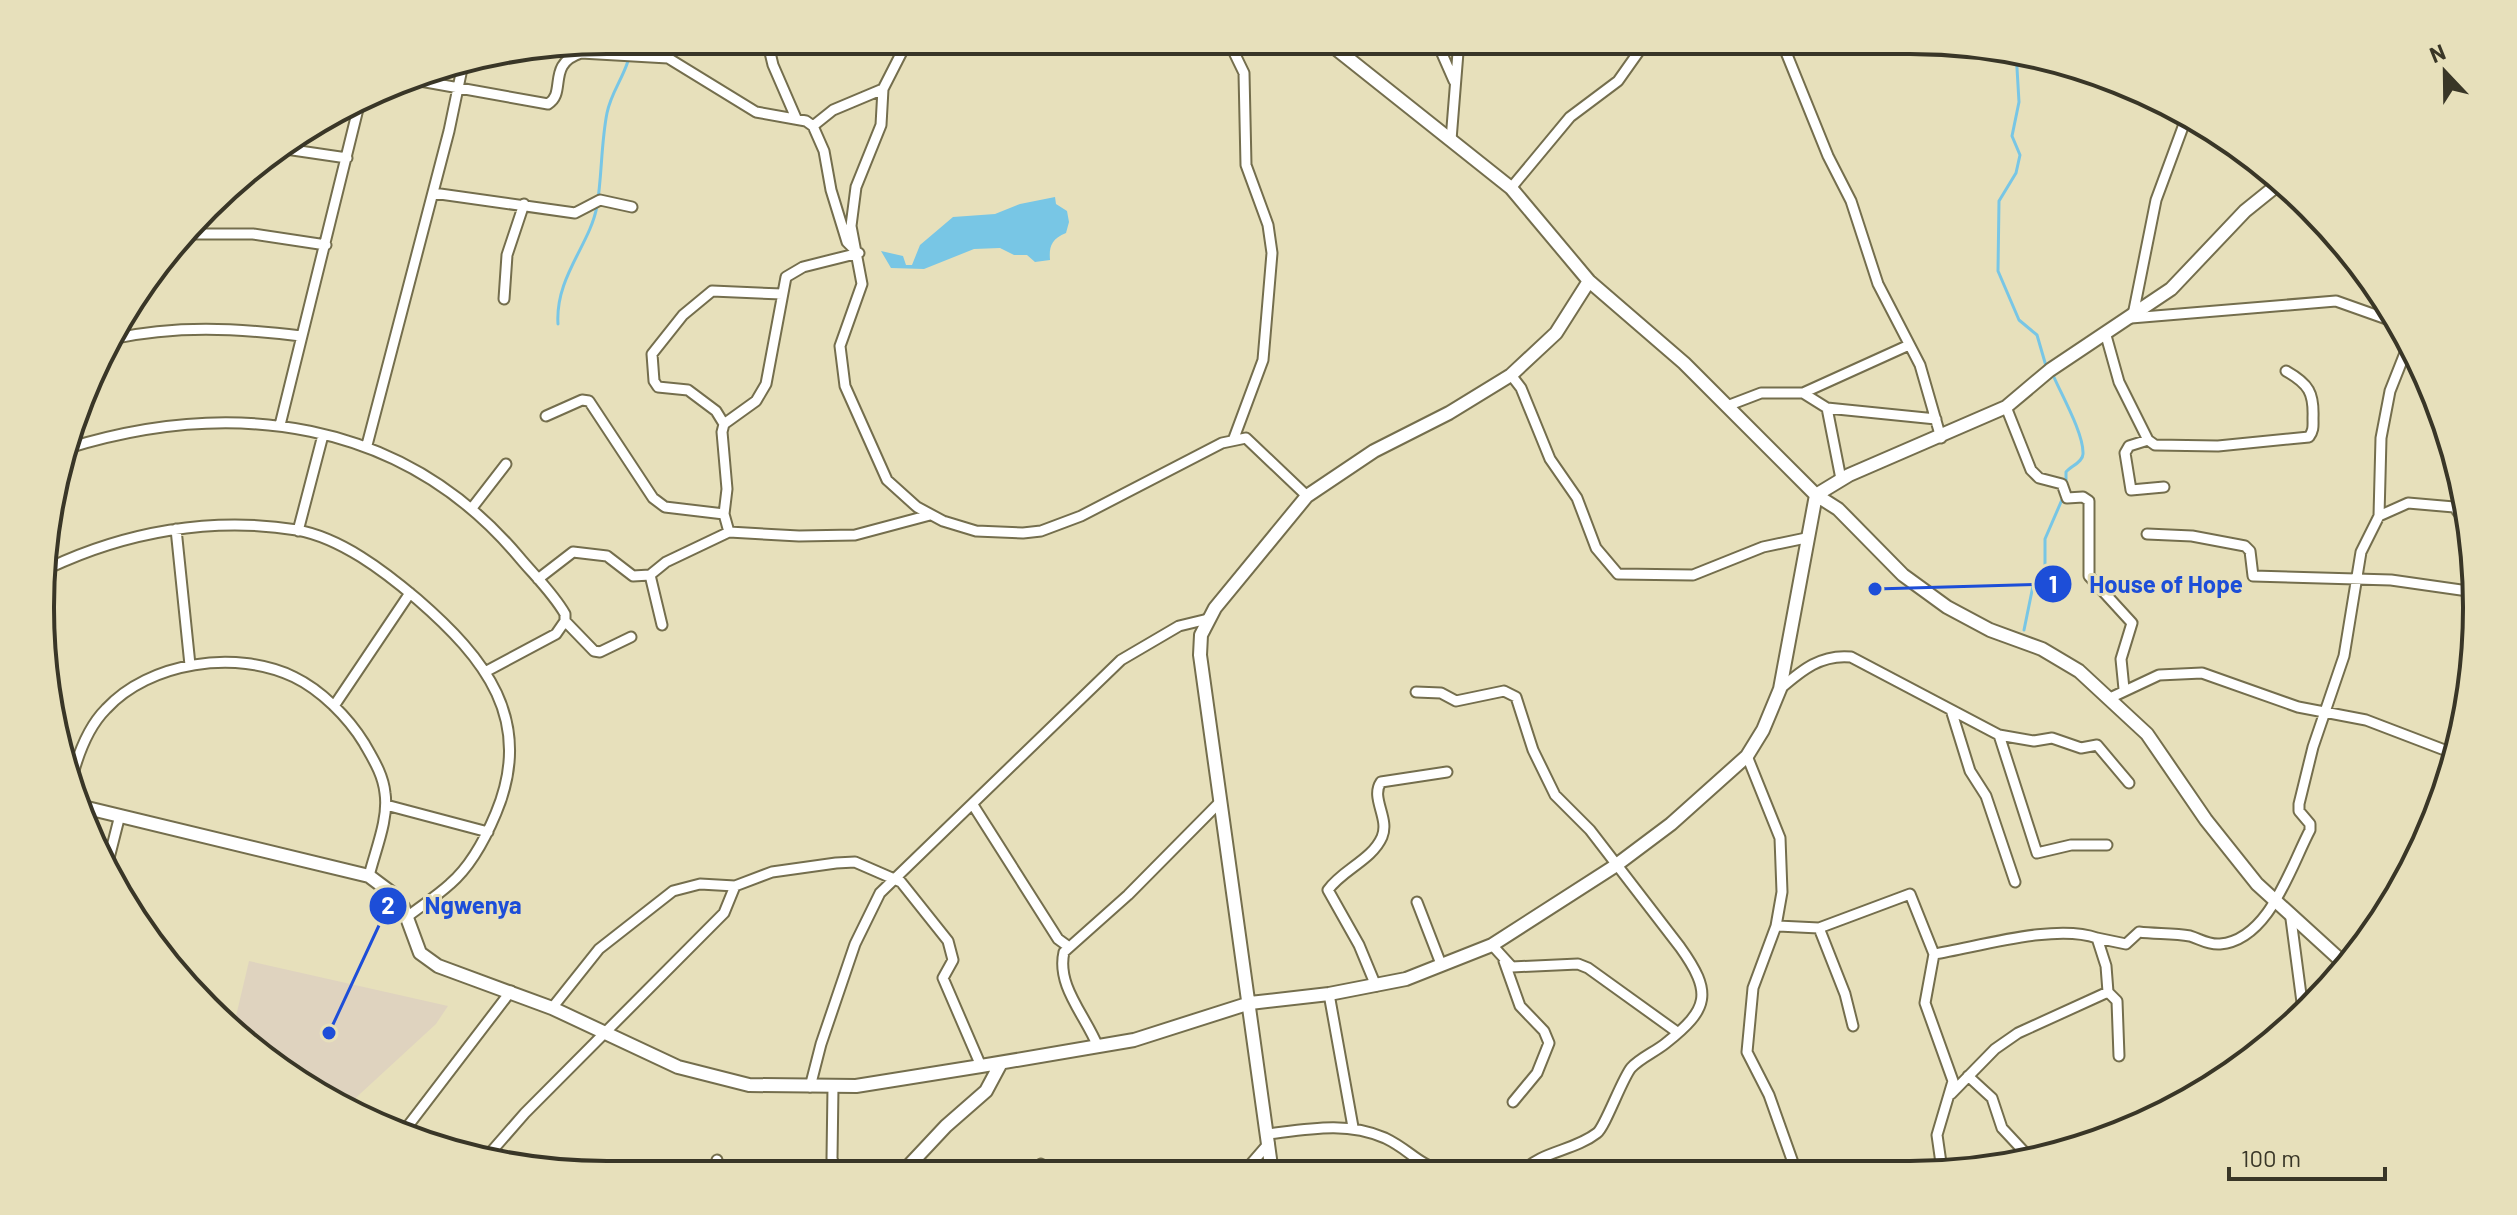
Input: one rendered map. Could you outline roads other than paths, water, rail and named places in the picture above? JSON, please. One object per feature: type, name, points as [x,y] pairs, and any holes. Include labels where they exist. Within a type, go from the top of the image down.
[{"type":"street","points":[[603,54],[676,61],[738,104],[756,112],[796,118],[813,126],[824,151],[847,242],[859,253]]},
{"type":"street","points":[[770,54],[796,118]]},
{"type":"street","points":[[901,54],[883,89],[881,125],[856,187],[851,212],[863,273],[861,295],[840,346],[845,386],[887,480],[930,515],[976,531],[1041,531],[1081,516],[1234,438],[1246,438],[1256,443],[1307,496]]},
{"type":"street","points":[[1234,438],[1263,360],[1272,253],[1268,225],[1246,165],[1244,73],[1235,54]]},
{"type":"street","points":[[1343,54],[1511,188],[1589,281],[1727,406],[1816,495],[1838,509],[1903,575],[1947,607],[2071,665],[2110,698],[2147,734],[2206,820],[2273,901],[2337,958]]},
{"type":"street","points":[[1442,54],[1455,83]]},
{"type":"street","points":[[1451,140],[1458,54]]},
{"type":"street","points":[[1511,188],[1570,117],[1618,81],[1637,54]]},
{"type":"street","points":[[1787,54],[1828,156],[1851,201],[1878,284],[1920,365],[1941,438]]},
{"type":"street","points":[[429,83],[548,104],[555,98],[558,69],[576,55]]},
{"type":"street","points":[[367,445],[461,74]]},
{"type":"street","points":[[813,126],[833,110],[883,89]]},
{"type":"street","points":[[280,425],[357,114]]},
{"type":"street","points":[[2130,316],[2156,200],[2183,126]]},
{"type":"street","points":[[295,150],[347,158]]},
{"type":"street","points":[[92,809],[369,876],[393,894],[407,917],[416,944],[427,959],[456,973],[552,1008],[665,1062],[724,1081],[833,1087],[981,1066],[1134,1040],[1250,1003],[1329,994],[1406,979],[1492,945],[1615,866],[1671,824],[1747,756],[1763,730],[1780,689],[1816,495],[1841,479],[1941,438],[2006,407],[2050,370],[2171,289],[2245,211],[2272,189]]},
{"type":"street","points":[[433,193],[575,213],[598,201],[632,207]]},
{"type":"street","points":[[504,299],[507,255],[524,204]]},
{"type":"street","points":[[199,234],[253,234],[326,245]]},
{"type":"street","points":[[724,424],[756,401],[766,384],[786,277],[793,271],[859,253]]},
{"type":"street","points":[[1271,1161],[1200,655],[1201,635],[1208,619],[1307,496],[1374,451],[1449,413],[1511,375],[1556,333],[1589,281]]},
{"type":"street","points":[[729,532],[724,514],[727,489],[724,424],[716,411],[688,390],[658,387],[654,381],[652,354],[683,315],[712,291],[748,289],[782,294]]},
{"type":"street","points":[[2130,316],[2336,301],[2380,317]]},
{"type":"street","points":[[125,337],[174,329],[224,327],[301,336]]},
{"type":"street","points":[[2105,332],[2119,382],[2148,440],[2155,445],[2218,446],[2309,437],[2313,432],[2314,394],[2303,380],[2286,371]]},
{"type":"street","points":[[1727,406],[1761,393],[1803,393],[1909,345]]},
{"type":"street","points":[[1934,954],[2057,934],[2083,933],[2126,944],[2139,932],[2190,936],[2207,944],[2220,944],[2233,941],[2257,924],[2273,901],[2310,830],[2310,824],[2299,811],[2299,804],[2313,747],[2344,656],[2361,552],[2379,516],[2381,438],[2390,391],[2403,358]]},
{"type":"street","points":[[1511,375],[1532,412],[1550,459],[1577,498],[1596,548],[1618,574],[1693,575],[1763,547],[1806,538]]},
{"type":"street","points":[[1803,393],[1827,408],[1936,419]]},
{"type":"street","points":[[546,416],[582,400],[589,401],[653,498],[673,509],[724,514]]},
{"type":"street","points":[[2006,407],[2031,470],[2039,478],[2062,484],[2067,498],[2083,497],[2089,501],[2089,576],[2132,623],[2121,659],[2124,689]]},
{"type":"street","points":[[1827,408],[1841,479]]},
{"type":"street","points":[[79,445],[117,433],[199,422],[280,425],[367,445],[424,472],[472,508],[538,579],[561,607],[565,621],[594,651],[600,652],[631,637]]},
{"type":"street","points":[[298,531],[323,435]]},
{"type":"street","points":[[2148,440],[2129,446],[2125,453],[2131,490],[2164,487]]},
{"type":"street","points":[[472,508],[506,464]]},
{"type":"street","points":[[2379,516],[2408,503],[2453,507]]},
{"type":"street","points":[[538,579],[573,552],[607,556],[633,576],[650,575],[666,562],[729,532],[855,535],[930,515]]},
{"type":"street","points":[[176,529],[190,665]]},
{"type":"street","points":[[56,565],[118,540],[176,529],[298,531],[330,541],[367,561],[410,593],[465,644],[485,672],[512,743],[503,796],[488,832],[452,882],[407,917]]},
{"type":"street","points":[[2147,534],[2192,536],[2245,546],[2250,551],[2250,572],[2253,576],[2422,583],[2463,590]]},
{"type":"street","points":[[650,575],[662,625]]},
{"type":"street","points":[[334,706],[410,593]]},
{"type":"street","points":[[810,1087],[821,1044],[864,921],[880,893],[973,805],[1041,733],[1121,660],[1179,626],[1208,619]]},
{"type":"street","points":[[485,672],[556,634],[565,621]]},
{"type":"street","points":[[1780,689],[1809,665],[1838,655],[1851,657],[1952,713],[1999,735],[2034,741],[2052,738],[2081,748],[2097,745],[2129,783]]},
{"type":"street","points":[[77,764],[86,740],[105,710],[138,685],[190,665],[257,667],[292,676],[334,706],[355,728],[378,769],[386,805],[369,876]]},
{"type":"street","points":[[2110,698],[2159,675],[2202,673],[2298,707],[2366,720],[2444,750]]},
{"type":"street","points":[[1416,692],[1441,693],[1456,701],[1504,691],[1516,697],[1533,750],[1555,795],[1590,830],[1680,947],[1696,976],[1704,1003],[1700,1012],[1629,1070],[1598,1133],[1576,1148],[1532,1161]]},
{"type":"street","points":[[1952,713],[1970,771],[1986,796],[2015,882]]},
{"type":"street","points":[[1999,735],[2037,853],[2071,845],[2107,845]]},
{"type":"street","points":[[1747,756],[1780,838],[1782,892],[1776,926],[1753,988],[1747,1052],[1769,1095],[1792,1161]]},
{"type":"street","points":[[1376,986],[1359,945],[1328,890],[1381,838],[1384,824],[1377,791],[1381,782],[1447,772]]},
{"type":"street","points":[[1098,1047],[1087,1019],[1063,982],[1062,962],[1069,947],[1128,895],[1221,801]]},
{"type":"street","points":[[386,805],[488,832]]},
{"type":"street","points":[[973,805],[1058,939],[1069,947]]},
{"type":"street","points":[[111,851],[120,815]]},
{"type":"street","points":[[552,1008],[588,960],[660,899],[686,885],[735,886],[772,872],[855,862],[894,879],[925,908],[948,941],[953,960],[943,978],[981,1066]]},
{"type":"street","points":[[495,1149],[724,913],[735,886]]},
{"type":"street","points":[[1776,926],[1819,928],[1910,894],[1934,954],[1925,1003],[1947,1059],[1951,1094]]},
{"type":"street","points":[[1417,902],[1441,964]]},
{"type":"street","points":[[2291,919],[2301,998]]},
{"type":"street","points":[[1819,928],[1845,994],[1853,1026]]},
{"type":"street","points":[[2097,938],[2106,966],[2108,992],[2117,1001],[2119,1056]]},
{"type":"street","points":[[1492,945],[1512,967],[1567,964],[1588,968],[1677,1032]]},
{"type":"street","points":[[1503,958],[1520,1006],[1544,1031],[1549,1043],[1537,1073],[1513,1102]]},
{"type":"street","points":[[409,1124],[511,991]]},
{"type":"street","points":[[1941,1160],[1937,1135],[1951,1094],[1968,1076],[1995,1049],[2018,1033],[2108,992]]},
{"type":"street","points":[[1329,994],[1353,1127]]},
{"type":"street","points":[[913,1161],[946,1126],[986,1091],[1001,1063]]},
{"type":"street","points":[[1968,1076],[1992,1098],[2002,1128],[2022,1149]]},
{"type":"street","points":[[833,1087],[833,1161]]},
{"type":"street","points":[[1252,1161],[1269,1139],[1353,1127],[1385,1138],[1412,1161]]},
{"type":"water","points":[[1055,197],[1056,204],[1067,211],[1069,222],[1066,233],[1052,244],[1050,260],[1035,262],[1027,255],[1014,255],[1000,248],[974,249],[924,269],[891,268],[881,251],[903,256],[906,265],[912,265],[920,245],[953,217],[995,214],[1020,204]]},
{"type":"waterway","points":[[558,324],[562,291],[597,206],[607,113],[628,61]]},
{"type":"waterway","points":[[2017,65],[2019,102],[2012,136],[2020,155],[2016,173],[1999,201],[1998,271],[2019,320],[2037,335],[2046,366]]},
{"type":"waterway","points":[[2053,375],[2076,425],[2083,454],[2066,472],[2066,488]]},
{"type":"waterway","points":[[2024,630],[2034,581],[2045,566],[2045,539],[2064,495]]},
{"type":"place","name":"House of Hope","points":[[1875,589]]},
{"type":"place","name":"Ngwenya","points":[[329,1033]]}]
